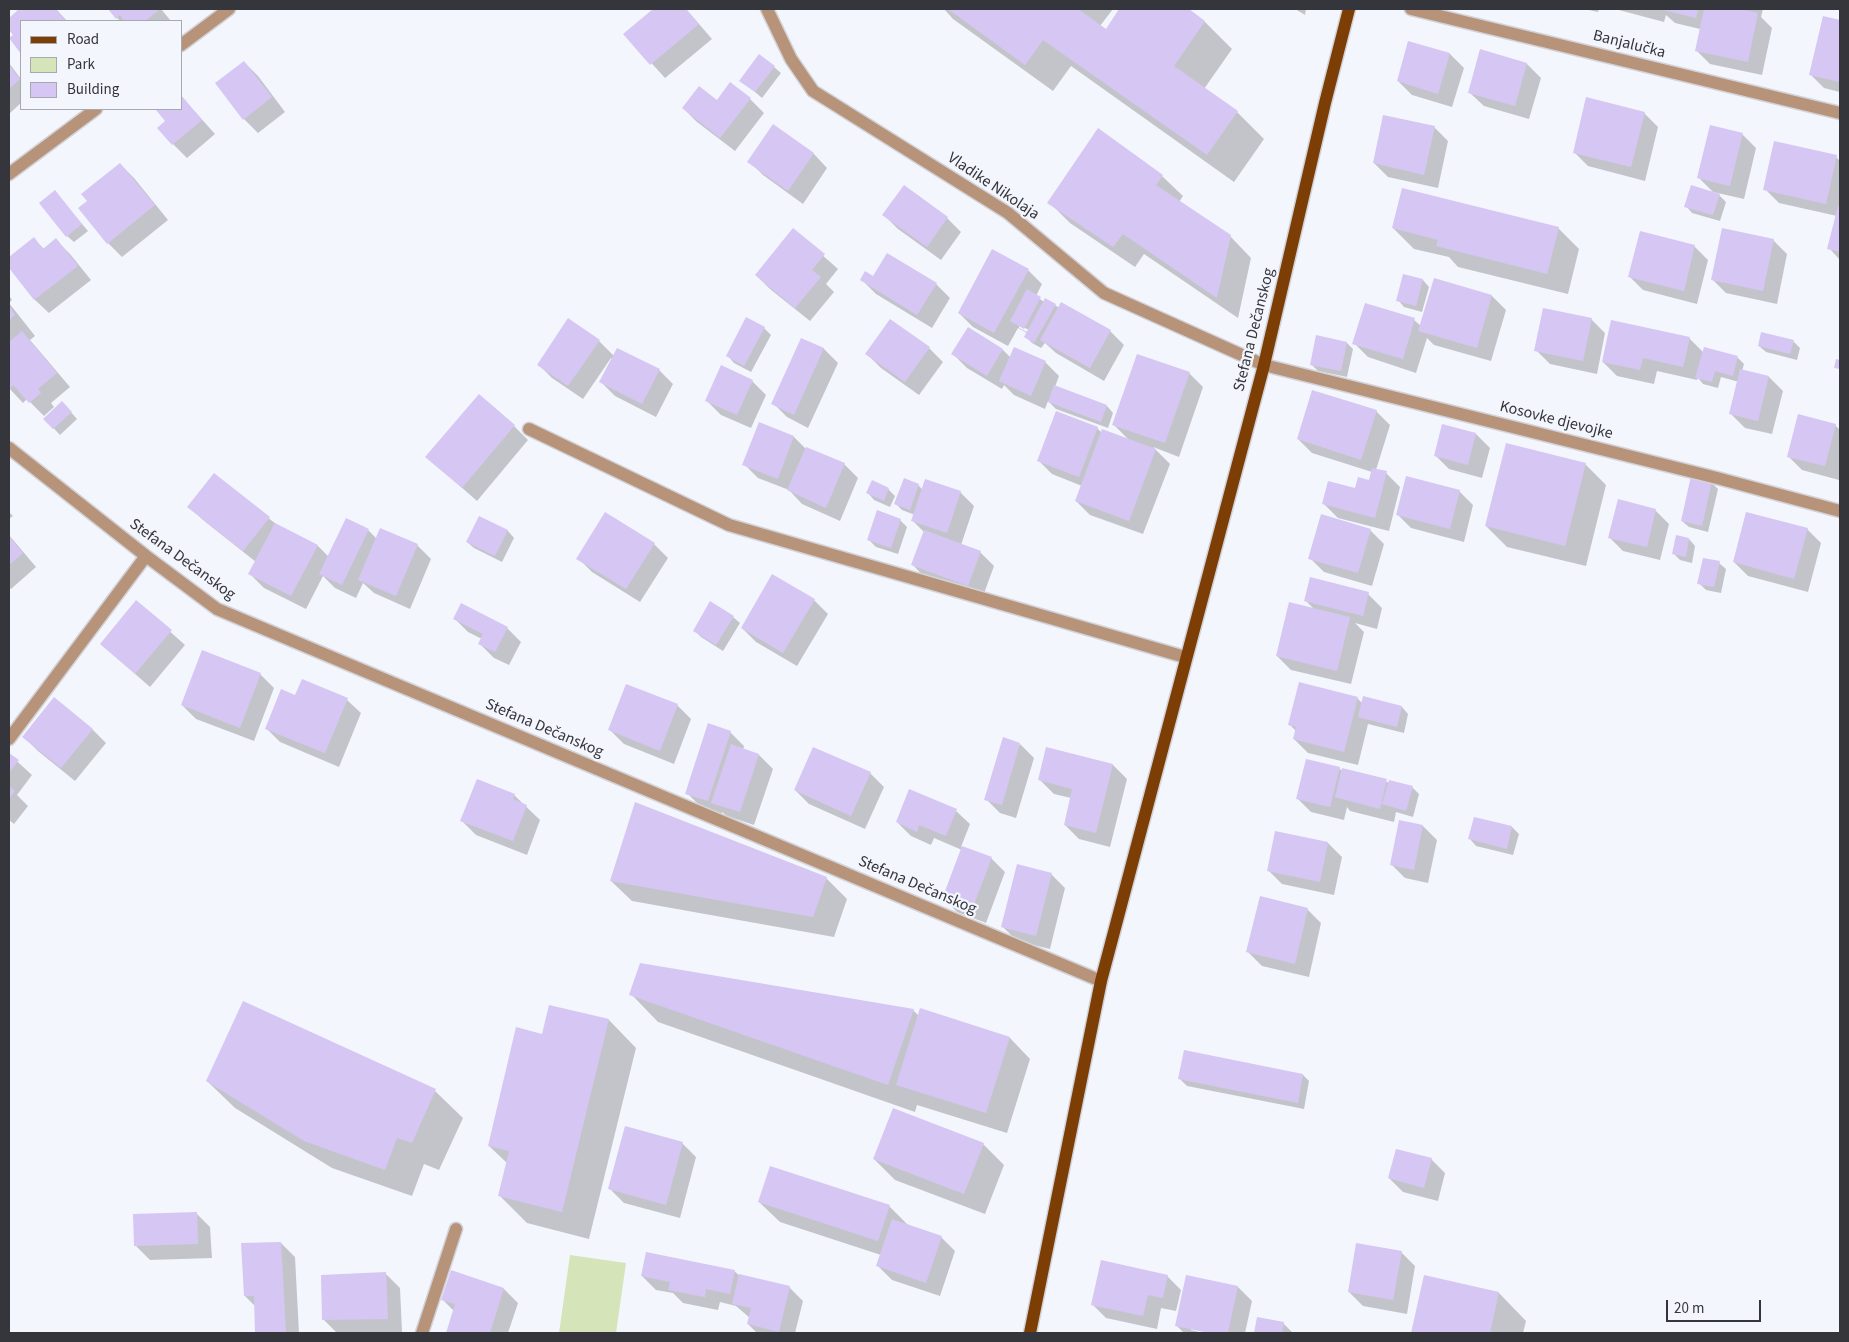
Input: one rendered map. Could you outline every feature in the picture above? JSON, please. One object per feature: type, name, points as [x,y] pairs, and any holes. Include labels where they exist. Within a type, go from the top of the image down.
[{"type":"main road","name":"Stefana Dečanskog","points":[[1030,1333],[1101,981],[1185,657],[1264,365],[1325,103],[1349,9]]},
{"type":"street","points":[[182,44],[229,9]]},
{"type":"street","name":"Vladike Nikolaja","points":[[767,9],[791,59],[813,91],[1008,213],[1104,293],[1264,365]]},
{"type":"street","name":"Banjalučka","points":[[1411,9],[1840,113]]},
{"type":"street","points":[[9,174],[95,110]]},
{"type":"street","name":"Kosovke djevojke","points":[[1264,365],[1717,478],[1840,511]]},
{"type":"street","points":[[529,429],[729,525],[1185,657]]},
{"type":"street","name":"Stefana Dečanskog","points":[[9,448],[146,556],[217,609],[1101,981]]},
{"type":"street","points":[[9,739],[146,556]]},
{"type":"street","points":[[422,1333],[456,1229]]},
{"type":"green space","points":[[570,1255],[626,1263],[616,1333],[559,1333]]},
{"type":"building","points":[[19,9],[55,9],[65,20],[20,20],[20,53],[9,38],[13,35],[9,30],[9,18]]},
{"type":"building","points":[[108,9],[160,9],[146,20],[123,20],[120,15],[116,19]]},
{"type":"building","points":[[653,9],[686,9],[699,24],[650,65],[623,34]]},
{"type":"building","points":[[948,9],[1078,9],[1106,29],[1119,9],[1189,9],[1205,21],[1174,66],[1238,111],[1207,155],[1043,40],[1025,65]]},
{"type":"building","points":[[1660,9],[1698,9],[1696,18]]},
{"type":"building","points":[[1704,9],[1740,9],[1758,13],[1748,62],[1695,51]]},
{"type":"building","points":[[1823,16],[1840,20],[1840,82],[1809,75]]},
{"type":"building","points":[[1408,41],[1450,53],[1438,94],[1397,81]]},
{"type":"building","points":[[1480,49],[1527,63],[1515,106],[1468,93]]},
{"type":"building","points":[[759,54],[775,66],[755,92],[739,81]]},
{"type":"building","points":[[244,61],[272,97],[243,120],[215,83]]},
{"type":"building","points":[[9,65],[20,79],[9,89]]},
{"type":"building","points":[[730,82],[751,98],[720,138],[682,108],[699,86],[717,100]]},
{"type":"building","points":[[182,96],[202,120],[172,145],[157,128],[165,121],[156,110],[182,110]]},
{"type":"building","points":[[1586,97],[1645,112],[1631,167],[1573,153]]},
{"type":"building","points":[[1383,115],[1435,126],[1424,175],[1373,163]]},
{"type":"building","points":[[773,124],[814,153],[788,191],[747,162]]},
{"type":"building","points":[[1710,125],[1743,133],[1730,186],[1697,178]]},
{"type":"building","points":[[1098,128],[1163,175],[1156,185],[1231,235],[1217,298],[1123,234],[1113,247],[1047,203]]},
{"type":"building","points":[[1774,141],[1837,155],[1826,204],[1763,190]]},
{"type":"building","points":[[120,163],[155,205],[107,244],[78,208],[87,201],[81,194]]},
{"type":"building","points":[[904,185],[948,217],[927,247],[882,215]]},
{"type":"building","points":[[1691,185],[1720,194],[1713,215],[1684,207]]},
{"type":"building","points":[[1402,188],[1559,227],[1547,274],[1436,246],[1438,240],[1392,228]]},
{"type":"building","points":[[55,190],[82,224],[66,237],[39,203]]},
{"type":"building","points":[[1838,206],[1840,206],[1840,252],[1827,249]]},
{"type":"building","points":[[793,228],[825,254],[812,270],[821,277],[795,308],[755,275]]},
{"type":"building","points":[[1722,228],[1774,239],[1763,291],[1711,280]]},
{"type":"building","points":[[1640,231],[1695,245],[1684,291],[1628,277]]},
{"type":"building","points":[[34,237],[43,249],[56,238],[78,266],[34,300],[9,268],[9,257]]},
{"type":"building","points":[[992,249],[1029,269],[994,333],[958,313]]},
{"type":"building","points":[[887,253],[937,283],[917,315],[860,280],[865,271],[873,276]]},
{"type":"building","points":[[1403,274],[1423,279],[1416,306],[1396,301]]},
{"type":"building","points":[[1434,278],[1492,295],[1477,348],[1418,331]]},
{"type":"building","points":[[1027,289],[1041,297],[1024,329],[1010,321]]},
{"type":"building","points":[[1045,298],[1056,304],[1034,343],[1024,337]]},
{"type":"building","points":[[1061,302],[1111,330],[1090,368],[1040,340]]},
{"type":"building","points":[[1365,303],[1415,318],[1403,359],[1352,344]]},
{"type":"building","points":[[9,306],[15,315],[9,320]]},
{"type":"building","points":[[1543,308],[1592,318],[1583,361],[1534,351]]},
{"type":"building","points":[[746,317],[765,327],[744,366],[726,356]]},
{"type":"building","points":[[568,318],[600,340],[568,386],[537,365]]},
{"type":"building","points":[[890,319],[930,347],[905,382],[865,354]]},
{"type":"building","points":[[1611,320],[1690,337],[1683,367],[1643,358],[1640,370],[1602,362]]},
{"type":"building","points":[[968,327],[1003,349],[987,376],[951,354]]},
{"type":"building","points":[[22,331],[57,373],[38,389],[41,393],[29,403],[13,385],[9,390],[9,342]]},
{"type":"building","points":[[1761,332],[1794,340],[1790,354],[1758,346]]},
{"type":"building","points":[[1316,335],[1347,342],[1341,371],[1310,365]]},
{"type":"building","points":[[801,338],[824,348],[794,415],[771,404]]},
{"type":"building","points":[[1014,347],[1046,361],[1031,396],[999,381]]},
{"type":"building","points":[[1704,347],[1738,356],[1733,376],[1715,371],[1712,382],[1695,378]]},
{"type":"building","points":[[617,348],[660,369],[642,404],[599,382]]},
{"type":"building","points":[[1137,354],[1190,372],[1165,443],[1112,425]]},
{"type":"building","points":[[1836,359],[1840,360],[1840,369],[1834,368]]},
{"type":"building","points":[[721,365],[753,380],[737,415],[705,401]]},
{"type":"building","points":[[1740,369],[1769,376],[1758,421],[1729,414]]},
{"type":"building","points":[[1054,385],[1107,405],[1101,422],[1048,402]]},
{"type":"building","points":[[1312,390],[1377,410],[1361,460],[1297,439]]},
{"type":"building","points":[[479,394],[515,425],[462,488],[425,457]]},
{"type":"building","points":[[62,401],[72,412],[53,429],[43,419]]},
{"type":"building","points":[[1056,411],[1098,427],[1079,477],[1037,461]]},
{"type":"building","points":[[1798,414],[1836,424],[1825,466],[1787,457]]},
{"type":"building","points":[[759,422],[794,436],[778,479],[742,465]]},
{"type":"building","points":[[1442,424],[1476,433],[1468,465],[1434,456]]},
{"type":"building","points":[[1102,429],[1156,449],[1129,521],[1075,501]]},
{"type":"building","points":[[1506,443],[1586,463],[1565,546],[1485,526]]},
{"type":"building","points":[[806,447],[845,463],[826,508],[787,490]]},
{"type":"building","points":[[1372,468],[1387,471],[1375,518],[1322,504],[1328,481],[1355,488],[1358,477],[1369,480]]},
{"type":"building","points":[[214,473],[270,517],[243,551],[187,507]]},
{"type":"building","points":[[1406,476],[1460,490],[1450,529],[1396,515]]},
{"type":"building","points":[[1691,476],[1712,481],[1702,526],[1681,521]]},
{"type":"building","points":[[904,478],[919,484],[910,510],[894,504]]},
{"type":"building","points":[[925,479],[961,491],[947,533],[911,521]]},
{"type":"building","points":[[872,480],[889,488],[884,501],[866,493]]},
{"type":"building","points":[[1618,499],[1656,509],[1647,547],[1608,538]]},
{"type":"building","points":[[877,510],[901,519],[891,548],[867,540]]},
{"type":"building","points":[[605,512],[655,543],[626,589],[576,559]]},
{"type":"building","points":[[1746,512],[1808,528],[1794,579],[1733,562]]},
{"type":"building","points":[[1321,514],[1371,529],[1358,573],[1308,559]]},
{"type":"building","points":[[479,516],[508,530],[495,556],[466,542]]},
{"type":"building","points":[[346,518],[369,529],[342,585],[319,574]]},
{"type":"building","points":[[275,523],[318,545],[291,596],[248,574]]},
{"type":"building","points":[[380,528],[418,544],[396,596],[358,580]]},
{"type":"building","points":[[924,530],[981,551],[968,586],[911,565]]},
{"type":"building","points":[[1676,535],[1689,538],[1686,557],[1672,554]]},
{"type":"building","points":[[9,536],[23,553],[9,565]]},
{"type":"building","points":[[1703,558],[1720,561],[1714,587],[1697,584]]},
{"type":"building","points":[[772,574],[815,599],[783,653],[741,628]]},
{"type":"building","points":[[1310,577],[1369,592],[1363,616],[1304,601]]},
{"type":"building","points":[[136,600],[172,630],[135,674],[100,644]]},
{"type":"building","points":[[710,601],[734,616],[716,645],[693,631]]},
{"type":"building","points":[[1289,602],[1350,617],[1337,671],[1276,656]]},
{"type":"building","points":[[461,603],[508,627],[495,652],[478,644],[483,634],[453,619]]},
{"type":"building","points":[[202,650],[261,673],[240,728],[181,705]]},
{"type":"building","points":[[302,679],[348,698],[325,753],[265,729],[281,689],[295,695]]},
{"type":"building","points":[[1299,682],[1358,697],[1344,752],[1293,739],[1296,727],[1288,725]]},
{"type":"building","points":[[626,684],[678,704],[660,751],[608,730]]},
{"type":"building","points":[[1363,696],[1402,706],[1397,727],[1358,717]]},
{"type":"building","points":[[54,697],[93,729],[61,768],[22,737]]},
{"type":"building","points":[[708,723],[731,731],[708,801],[685,794]]},
{"type":"building","points":[[1003,737],[1020,743],[1002,805],[984,800]]},
{"type":"building","points":[[731,744],[759,754],[740,812],[711,803]]},
{"type":"building","points":[[813,747],[871,772],[851,816],[794,790]]},
{"type":"building","points":[[1046,747],[1113,764],[1096,833],[1064,825],[1072,789],[1038,780]]},
{"type":"building","points":[[9,753],[19,760],[9,773]]},
{"type":"building","points":[[1306,759],[1340,767],[1330,807],[1296,799]]},
{"type":"building","points":[[1342,768],[1387,779],[1380,809],[1335,797]]},
{"type":"building","points":[[477,779],[515,794],[513,799],[527,805],[513,841],[460,821]]},
{"type":"building","points":[[1389,780],[1413,786],[1406,811],[1382,804]]},
{"type":"building","points":[[9,786],[15,791],[9,799]]},
{"type":"building","points":[[909,789],[957,809],[946,836],[919,825],[917,832],[896,822]]},
{"type":"building","points":[[635,802],[827,877],[813,917],[610,881]]},
{"type":"building","points":[[1474,817],[1512,826],[1507,849],[1468,839]]},
{"type":"building","points":[[1399,820],[1423,825],[1414,870],[1390,865]]},
{"type":"building","points":[[1275,831],[1328,842],[1320,882],[1267,871]]},
{"type":"building","points":[[962,846],[992,857],[972,910],[942,899]]},
{"type":"building","points":[[1017,864],[1052,873],[1036,936],[1001,927]]},
{"type":"building","points":[[1260,896],[1308,908],[1295,964],[1246,952]]},
{"type":"building","points":[[640,963],[914,1009],[888,1085],[629,995]]},
{"type":"building","points":[[243,1001],[436,1089],[412,1143],[397,1138],[385,1170],[304,1141],[206,1081]]},
{"type":"building","points":[[549,1005],[609,1019],[562,1212],[498,1196],[509,1151],[488,1146],[516,1027],[542,1034]]},
{"type":"building","points":[[920,1008],[1010,1037],[986,1113],[896,1085]]},
{"type":"building","points":[[1184,1050],[1303,1074],[1298,1103],[1178,1079]]},
{"type":"building","points":[[893,1108],[984,1143],[964,1194],[873,1159]]},
{"type":"building","points":[[625,1126],[683,1142],[666,1205],[608,1189]]},
{"type":"building","points":[[1396,1149],[1432,1158],[1424,1188],[1388,1178]]},
{"type":"building","points":[[770,1166],[890,1205],[878,1241],[758,1202]]},
{"type":"building","points":[[197,1212],[198,1244],[134,1246],[133,1214]]},
{"type":"building","points":[[892,1219],[942,1236],[926,1283],[876,1266]]},
{"type":"building","points":[[281,1242],[286,1333],[255,1333],[254,1296],[244,1296],[241,1243]]},
{"type":"building","points":[[1356,1243],[1402,1251],[1393,1300],[1348,1292]]},
{"type":"building","points":[[646,1252],[735,1270],[730,1294],[706,1289],[705,1297],[668,1290],[670,1282],[641,1276]]},
{"type":"building","points":[[1101,1260],[1168,1275],[1163,1298],[1148,1295],[1143,1316],[1091,1305]]},
{"type":"building","points":[[451,1270],[504,1288],[490,1333],[446,1333],[455,1304],[441,1300]]},
{"type":"building","points":[[386,1272],[388,1319],[322,1320],[321,1275]]},
{"type":"building","points":[[739,1274],[790,1286],[779,1332],[747,1324],[751,1308],[732,1304]]},
{"type":"building","points":[[1186,1275],[1238,1286],[1228,1333],[1209,1333],[1175,1326]]},
{"type":"building","points":[[1424,1275],[1499,1292],[1490,1333],[1411,1333]]},
{"type":"building","points":[[1257,1317],[1284,1322],[1282,1333],[1254,1333]]}]
